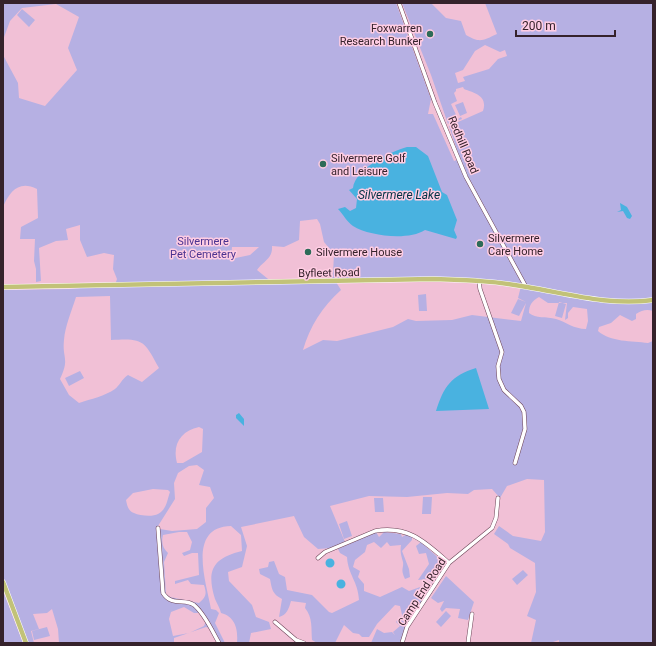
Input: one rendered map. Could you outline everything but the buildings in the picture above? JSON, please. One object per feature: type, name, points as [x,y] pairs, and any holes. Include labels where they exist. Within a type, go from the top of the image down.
[{"type":"main road","name":"Byfleet Road","points":[[3,287],[433,279],[479,281],[526,287],[598,301],[638,303],[653,300]]},
{"type":"main road","points":[[3,582],[26,643]]},
{"type":"street","name":"Redhill Road","points":[[399,3],[435,103],[466,178],[526,287]]},
{"type":"street","points":[[479,281],[480,289],[502,352],[498,366],[499,379],[504,390],[521,406],[524,412],[525,429],[515,463]]},
{"type":"street","name":"Camp End Road","points":[[402,643],[407,628],[449,564],[492,528],[496,518],[498,498]]},
{"type":"street","points":[[158,528],[163,593],[166,599],[193,604],[202,613],[219,643]]},
{"type":"street","points":[[318,558],[325,552],[380,530],[407,532],[419,538],[449,564]]},
{"type":"street","points":[[468,643],[472,614]]},
{"type":"street","points":[[275,622],[296,640],[304,643]]},
{"type":"green space","name":"Silvermere Pet Cemetery","points":[[3,3],[396,3],[431,99],[428,114],[433,114],[454,161],[460,159],[449,126],[483,111],[484,102],[480,96],[464,89],[463,87],[456,89],[454,93],[457,101],[451,104],[458,119],[461,117],[462,119],[448,124],[431,75],[402,3],[431,3],[446,18],[461,21],[466,35],[481,40],[497,34],[485,3],[653,3],[653,311],[647,310],[640,312],[636,314],[636,319],[632,321],[620,315],[611,323],[599,327],[598,331],[603,335],[615,339],[648,343],[653,341],[653,643],[559,643],[559,640],[550,643],[531,643],[536,620],[527,616],[536,592],[535,563],[510,548],[508,544],[494,534],[499,526],[513,536],[541,541],[545,532],[544,480],[527,479],[507,486],[500,498],[492,489],[474,490],[468,494],[447,493],[407,497],[369,496],[330,506],[345,542],[332,548],[318,549],[304,537],[294,516],[241,527],[247,546],[242,567],[228,572],[229,581],[252,605],[256,617],[269,622],[271,629],[251,633],[249,643],[237,643],[235,625],[230,618],[221,613],[212,589],[211,580],[214,567],[224,557],[242,551],[241,535],[231,526],[217,529],[209,535],[204,545],[203,557],[211,609],[216,610],[219,613],[215,623],[225,643],[218,643],[211,629],[206,627],[190,632],[204,626],[206,621],[202,613],[194,613],[184,607],[171,612],[169,619],[173,636],[188,633],[174,638],[174,643],[59,643],[58,629],[52,609],[47,613],[33,614],[39,629],[31,631],[34,643],[28,643],[3,576],[3,290],[69,289],[115,285],[117,279],[113,269],[114,255],[104,253],[87,257],[80,240],[80,225],[66,229],[68,240],[56,241],[39,248],[41,281],[36,282],[36,269],[34,261],[35,239],[20,239],[21,227],[38,218],[37,189],[25,186],[16,189],[9,196],[3,207],[3,55],[18,83],[19,98],[45,106],[77,70],[68,48],[79,17],[56,4],[22,8],[10,21],[3,40]],"holes":[[[485,45],[500,52],[505,50],[507,56],[498,59],[489,69],[463,77],[465,81],[458,83],[455,73],[463,70],[475,51]],[[317,219],[320,224],[324,242],[334,254],[333,273],[331,279],[336,279],[336,281],[273,283],[257,270],[271,254],[272,246],[284,247],[299,240],[300,221]],[[232,247],[259,247],[250,255],[231,259]],[[467,280],[521,286],[518,298],[526,302],[518,299],[511,313],[519,316],[526,303],[521,321],[472,315],[452,320],[416,321],[408,319],[393,327],[337,341],[323,340],[303,350],[313,325],[322,310],[341,290],[336,282]],[[110,296],[111,340],[130,340],[141,343],[146,346],[159,368],[142,382],[128,375],[117,387],[107,394],[79,403],[69,395],[60,379],[65,367],[64,346],[67,324],[76,297]],[[539,297],[548,303],[567,303],[565,320],[568,318],[568,313],[573,307],[587,309],[588,321],[586,329],[574,327],[556,319],[532,315],[529,313],[529,310],[530,305]],[[199,427],[203,429],[202,452],[183,463],[177,463],[177,444],[179,439],[187,432]],[[197,465],[204,470],[199,485],[210,487],[214,498],[206,508],[206,522],[197,529],[172,531],[160,529],[158,526],[175,499],[174,483],[178,473],[189,466]],[[153,489],[168,490],[170,492],[163,510],[153,516],[134,513],[127,506],[126,500],[133,493]],[[187,532],[192,542],[190,550],[182,553],[184,556],[192,553],[198,553],[199,575],[175,581],[175,584],[188,580],[191,584],[204,585],[205,595],[199,603],[170,597],[166,594],[164,562],[168,553],[162,543],[163,535]]]},
{"type":"green space","points":[[22,9],[35,20],[29,27],[17,15]]},
{"type":"green space","points":[[463,102],[467,113],[460,116],[455,105]]},
{"type":"green space","points":[[426,294],[427,311],[419,311],[418,295]]},
{"type":"green space","points":[[559,302],[566,304],[562,318],[555,316]]},
{"type":"green space","points":[[80,371],[84,378],[69,386],[65,378]]},
{"type":"green space","points":[[423,497],[432,497],[431,514],[422,514]]},
{"type":"green space","points":[[374,498],[383,498],[384,512],[375,512]]},
{"type":"green space","points":[[347,521],[352,536],[344,539],[339,524]]},
{"type":"green space","points":[[376,532],[379,537],[384,532],[401,534],[402,537],[407,534],[412,536],[412,540],[402,551],[409,569],[410,577],[405,579],[403,573],[401,545],[390,546],[387,542],[381,548],[374,542],[367,545],[365,552],[355,560],[353,567],[360,571],[358,577],[364,584],[364,591],[380,597],[402,587],[409,591],[423,586],[431,591],[407,628],[400,643],[371,643],[377,629],[384,633],[392,632],[395,635],[393,632],[400,626],[396,622],[401,616],[403,619],[400,606],[395,605],[377,624],[369,637],[362,637],[359,634],[353,633],[344,625],[335,643],[317,643],[312,640],[311,623],[308,612],[305,608],[306,603],[291,601],[286,613],[279,617],[282,599],[274,593],[270,579],[260,574],[259,569],[268,567],[269,562],[274,561],[279,574],[285,577],[287,590],[312,595],[329,612],[332,613],[359,600],[357,588],[349,569],[347,557],[340,553],[338,549]]},
{"type":"green space","points":[[421,542],[445,564],[432,583],[427,579],[418,580],[429,564],[426,553],[419,554],[416,546]]},
{"type":"green space","points":[[523,570],[528,575],[517,585],[512,579]]},
{"type":"green space","points":[[446,576],[474,602],[468,620],[458,618],[460,609],[446,608],[442,612],[440,609],[444,601],[438,603],[431,598]]},
{"type":"green space","points":[[3,591],[23,643],[3,643]]},
{"type":"green space","points":[[446,611],[451,616],[441,627],[436,622]]},
{"type":"green space","points":[[47,627],[50,636],[34,640],[32,631]]},
{"type":"water","name":"Silvermere Lake","points":[[407,147],[416,147],[428,156],[442,192],[447,195],[457,220],[454,230],[457,237],[456,239],[425,230],[409,235],[378,235],[353,226],[338,209],[345,207],[350,211],[356,208],[357,199],[349,190],[353,188],[355,181],[360,174],[383,157]]},
{"type":"water","points":[[620,203],[627,207],[632,216],[630,219],[627,218],[623,211],[617,212],[621,210]]},
{"type":"water","points":[[476,368],[489,409],[436,411],[442,395],[450,383],[460,375]]},
{"type":"water","points":[[239,413],[244,419],[244,426],[236,418],[236,415]]},
{"type":"water","points":[[330,558],[335,563],[330,568],[325,563]]},
{"type":"water","points":[[341,579],[346,584],[341,589],[336,584]]},
{"type":"place","name":"Foxwarren Research Bunker","points":[[430,34]]},
{"type":"place","name":"Silvermere Golf and Leisure","points":[[323,164]]},
{"type":"place","name":"Silvermere Care Home","points":[[480,244]]},
{"type":"place","name":"Silvermere House","points":[[308,252]]}]
